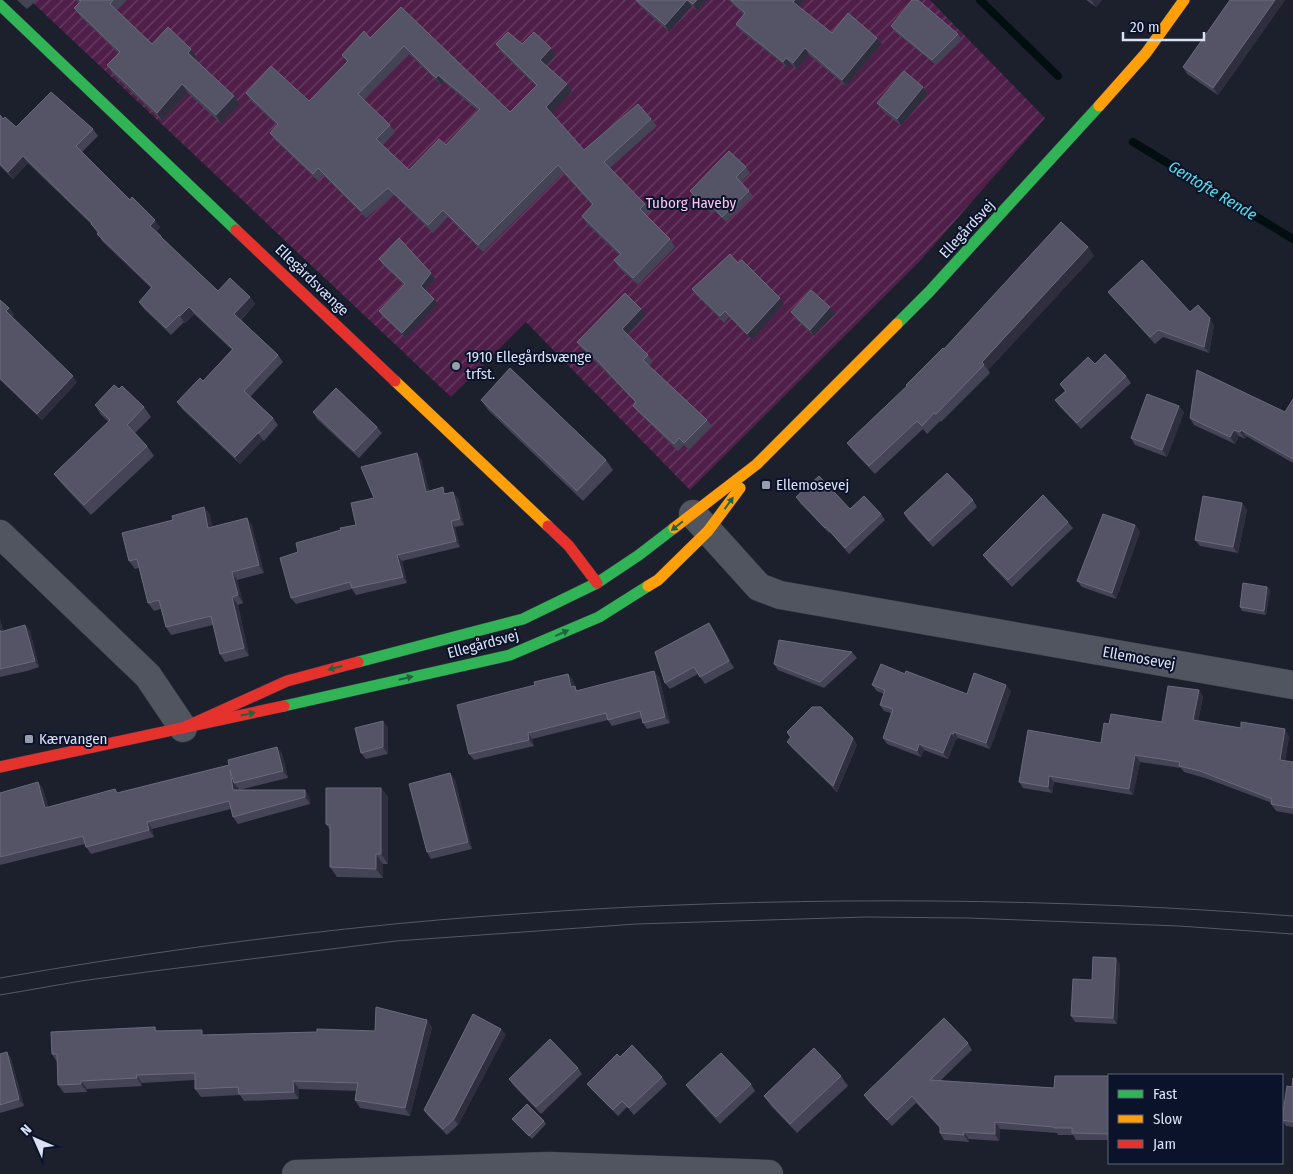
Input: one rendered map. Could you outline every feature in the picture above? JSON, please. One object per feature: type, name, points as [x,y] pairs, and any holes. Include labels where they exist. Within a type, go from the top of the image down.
[{"type":"street","name":"Ellegårdsvej","points":[[0,767],[510,655],[599,617],[658,580],[700,522],[929,292],[1006,209],[1146,53],[1184,0]]},
{"type":"street","name":"Ellegårdsvænge","points":[[0,5],[569,546],[596,583]]},
{"type":"street","name":"Ellegårdsvej","points":[[183,728],[287,680],[523,619],[596,583],[639,555],[700,522],[757,464]]},
{"type":"street","name":"Ellemosevej","points":[[700,522],[759,587],[780,595],[1293,685]]},
{"type":"street","points":[[0,534],[148,676],[183,728]]},
{"type":"street","points":[[296,1174],[549,1170],[768,1174]]},
{"type":"green space","name":"Tuborg Haveby","points":[[30,0],[930,0],[1045,118],[920,261],[690,490],[526,322],[451,397]]},
{"type":"building","points":[[79,0],[113,0],[110,4],[152,44],[168,27],[191,49],[188,53],[234,96],[216,115],[182,84],[157,113],[107,65],[120,52],[74,8],[81,1]]},
{"type":"building","points":[[636,0],[687,0],[665,25]]},
{"type":"building","points":[[687,0],[697,0],[693,4]]},
{"type":"building","points":[[731,0],[795,0],[793,2],[832,33],[848,13],[877,38],[842,80],[805,48],[793,63],[786,58],[783,62],[736,24],[745,13]]},
{"type":"building","points":[[912,0],[918,0],[958,34],[932,60],[891,26]]},
{"type":"building","points":[[1230,0],[1275,0],[1213,88],[1183,67]]},
{"type":"building","points":[[401,7],[510,112],[537,85],[496,44],[508,32],[522,44],[534,32],[551,48],[540,60],[567,84],[546,107],[584,150],[638,104],[651,119],[604,162],[645,204],[640,209],[670,239],[633,278],[614,260],[621,254],[582,216],[593,204],[558,165],[478,245],[443,210],[428,225],[388,188],[361,211],[318,168],[313,174],[270,133],[278,124],[246,93],[271,66],[309,101],[348,61],[342,55],[364,31],[370,38]],"holes":[[[404,46],[436,78],[438,75],[480,109],[446,145],[439,139],[409,170],[376,139],[390,125],[358,94]]]},
{"type":"building","points":[[904,71],[923,87],[897,119],[877,103]]},
{"type":"building","points":[[51,92],[93,129],[76,146],[130,200],[132,197],[155,220],[150,226],[218,291],[230,278],[250,297],[234,314],[278,355],[244,391],[273,418],[235,457],[177,402],[200,378],[203,381],[233,349],[189,307],[166,328],[139,302],[152,287],[97,234],[99,232],[92,223],[23,156],[8,172],[0,164],[0,115],[16,127]]},
{"type":"building","points":[[729,151],[746,167],[736,177],[749,191],[722,217],[710,204],[707,208],[690,191]]},
{"type":"building","points":[[1061,222],[1088,247],[982,362],[984,365],[936,414],[934,413],[922,426],[917,421],[869,466],[847,443],[944,349]]},
{"type":"building","points":[[399,238],[431,273],[421,286],[434,299],[402,333],[379,311],[405,284],[379,259]]},
{"type":"building","points":[[730,254],[738,263],[742,260],[780,298],[747,334],[725,311],[720,316],[692,289]]},
{"type":"building","points":[[1142,260],[1190,312],[1198,305],[1210,318],[1204,347],[1158,330],[1150,337],[1108,292]]},
{"type":"building","points":[[811,290],[830,307],[810,330],[791,312]]},
{"type":"building","points":[[625,293],[641,309],[622,329],[648,355],[643,360],[707,420],[684,443],[679,438],[674,444],[633,406],[636,402],[596,359],[577,342]]},
{"type":"building","points":[[0,300],[9,308],[6,311],[73,376],[37,414],[0,378]]},
{"type":"building","points":[[1105,354],[1126,376],[1077,423],[1055,400],[1066,391],[1060,384],[1088,357],[1095,364]]},
{"type":"building","points":[[510,368],[606,460],[577,491],[481,400]]},
{"type":"building","points":[[1197,370],[1285,412],[1293,399],[1293,459],[1241,430],[1240,432],[1234,430],[1230,437],[1190,418]]},
{"type":"building","points":[[114,385],[119,389],[122,386],[144,407],[127,425],[147,446],[84,505],[54,474],[110,420],[95,405]]},
{"type":"building","points":[[336,388],[377,427],[354,451],[313,412]]},
{"type":"building","points":[[1147,394],[1179,406],[1162,450],[1131,438]]},
{"type":"building","points":[[417,453],[426,492],[443,487],[444,494],[453,492],[460,519],[451,521],[456,541],[397,555],[403,577],[352,588],[350,582],[291,598],[280,558],[298,552],[296,543],[341,530],[340,528],[356,525],[351,503],[374,498],[361,467]]},
{"type":"building","points":[[947,473],[973,500],[929,541],[904,513]]},
{"type":"building","points":[[819,476],[850,509],[864,496],[881,514],[845,548],[796,497]]},
{"type":"building","points":[[1043,495],[1068,522],[1008,580],[983,555]]},
{"type":"building","points":[[1203,496],[1242,503],[1233,547],[1195,540]]},
{"type":"building","points":[[204,507],[208,528],[247,518],[259,565],[232,572],[238,595],[232,597],[244,648],[220,654],[211,616],[166,627],[159,600],[148,603],[137,559],[129,561],[122,533],[173,520],[172,516]]},
{"type":"building","points":[[1103,514],[1135,525],[1112,593],[1077,581]]},
{"type":"building","points":[[1243,583],[1267,587],[1264,611],[1240,607]]},
{"type":"building","points":[[709,623],[729,661],[700,677],[694,667],[665,683],[655,652]]},
{"type":"building","points":[[25,625],[35,661],[0,669],[0,632]]},
{"type":"building","points":[[779,640],[852,652],[820,682],[774,664]]},
{"type":"building","points":[[881,664],[905,674],[906,671],[967,694],[974,673],[1006,685],[986,743],[954,732],[953,734],[951,733],[943,753],[919,744],[917,751],[883,738],[893,709],[880,705],[885,690],[872,685]]},
{"type":"building","points":[[654,671],[665,717],[643,723],[640,711],[608,720],[606,713],[528,733],[529,740],[469,754],[457,705],[535,685],[534,682],[568,674],[571,687],[575,686],[576,691]]},
{"type":"building","points":[[1168,686],[1199,690],[1193,720],[1241,728],[1241,722],[1285,729],[1280,760],[1293,762],[1293,808],[1271,804],[1272,799],[1200,771],[1179,766],[1180,762],[1135,755],[1129,789],[1049,776],[1048,787],[1019,782],[1028,730],[1101,743],[1104,723],[1109,724],[1111,714],[1162,722]]},
{"type":"building","points":[[812,707],[821,707],[853,738],[833,786],[787,742],[791,737],[787,732]]},
{"type":"building","points":[[383,721],[383,747],[361,753],[355,728]]},
{"type":"building","points":[[277,747],[283,771],[234,783],[230,770],[233,790],[305,790],[305,797],[233,817],[229,801],[147,822],[149,830],[86,847],[83,836],[0,857],[0,793],[38,782],[45,808],[115,789],[117,793],[229,765],[228,760]]},
{"type":"building","points":[[450,773],[468,842],[427,852],[409,784]]},
{"type":"building","points":[[326,788],[381,788],[381,854],[376,854],[376,869],[330,867],[330,825],[326,824]]},
{"type":"building","points":[[1093,957],[1116,958],[1113,1018],[1071,1016],[1073,979],[1092,980]]},
{"type":"building","points":[[376,1007],[427,1020],[405,1108],[355,1100],[358,1083],[293,1081],[294,1092],[239,1094],[238,1087],[195,1089],[195,1073],[136,1075],[137,1078],[81,1081],[81,1084],[58,1085],[57,1054],[52,1054],[51,1032],[155,1027],[155,1031],[202,1030],[202,1035],[317,1032],[317,1029],[375,1031]]},
{"type":"building","points":[[473,1014],[501,1029],[454,1119],[443,1129],[424,1110]]},
{"type":"building","points":[[944,1018],[968,1043],[930,1080],[1054,1088],[1055,1076],[1108,1076],[1108,1134],[1072,1133],[1072,1128],[995,1122],[995,1134],[964,1132],[964,1135],[940,1133],[940,1127],[912,1096],[887,1120],[864,1095]]},
{"type":"building","points":[[550,1039],[578,1068],[536,1107],[509,1079]]},
{"type":"building","points":[[632,1045],[662,1077],[629,1108],[622,1101],[613,1110],[587,1084],[617,1054],[620,1057]]},
{"type":"building","points":[[814,1048],[841,1076],[790,1124],[764,1096]]},
{"type":"building","points":[[7,1052],[19,1099],[0,1105],[0,1054]]},
{"type":"building","points":[[721,1053],[751,1084],[716,1117],[686,1085]]},
{"type":"building","points":[[1293,1078],[1293,1122],[1283,1120],[1287,1086],[1292,1087]]},
{"type":"building","points":[[527,1104],[544,1121],[529,1136],[512,1119]]},
{"type":"waterway","name":"Gentofte Rende","points":[[980,0],[1058,76]]},
{"type":"waterway","name":"Gentofte Rende","points":[[1133,142],[1293,239]]},
{"type":"tram line","points":[[0,978],[197,947],[345,929],[576,910],[755,902],[935,901],[1025,902],[1293,916]]},
{"type":"tram line","points":[[0,995],[154,971],[396,941],[636,924],[866,917],[968,918],[1179,926],[1293,934]]},
{"type":"traffic: fast","points":[[0,5],[236,230]]},
{"type":"traffic: fast","points":[[897,324],[929,292],[1099,106]]},
{"type":"traffic: fast","points":[[358,662],[523,619],[597,583],[639,555],[674,528]]},
{"type":"traffic: fast","points":[[284,706],[510,655],[599,617],[648,586]]},
{"type":"traffic: slow","points":[[1099,106],[1146,53],[1184,0]]},
{"type":"traffic: slow","points":[[674,528],[757,464],[897,324]]},
{"type":"traffic: slow","points":[[395,381],[548,526]]},
{"type":"traffic: slow","points":[[648,586],[658,580],[708,531],[740,488]]},
{"type":"traffic: jam","points":[[236,230],[395,381]]},
{"type":"traffic: jam","points":[[548,526],[569,546],[597,583]]},
{"type":"traffic: jam","points":[[183,728],[287,681],[358,662]]},
{"type":"traffic: jam","points":[[0,767],[284,706]]},
{"type":"place","name":"1910 Ellegårdsvænge trfst.","points":[[456,366]]},
{"type":"place","name":"Ellemosevej","points":[[766,485]]},
{"type":"place","name":"Kærvangen","points":[[29,739]]}]
